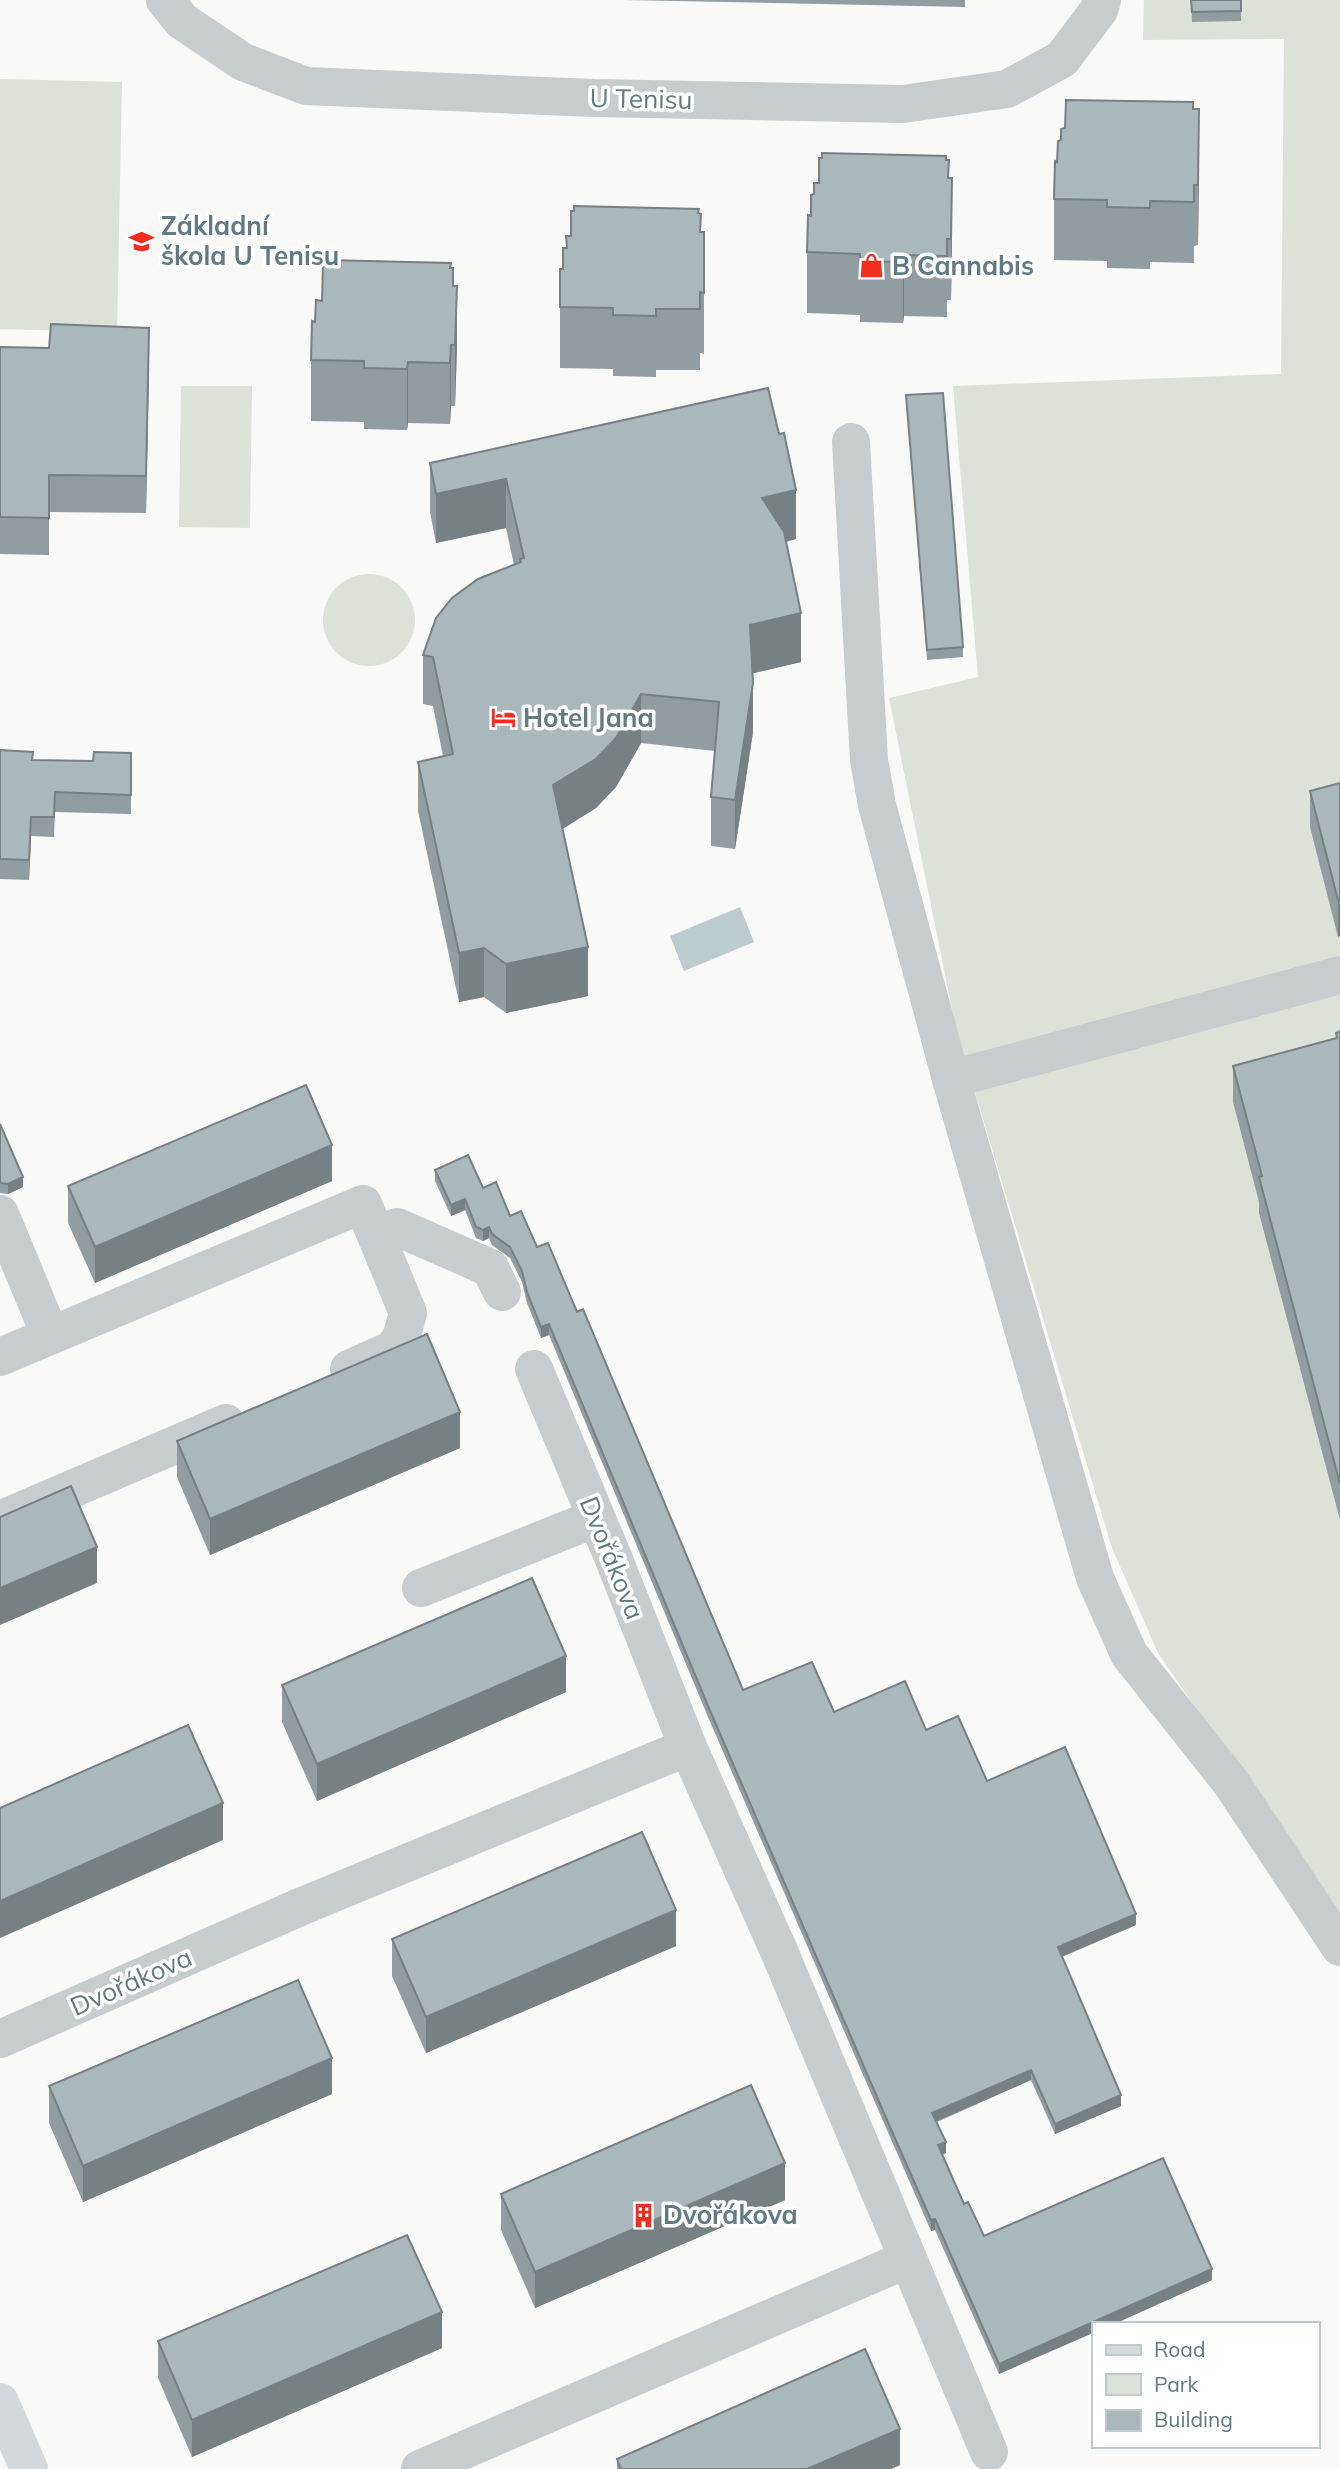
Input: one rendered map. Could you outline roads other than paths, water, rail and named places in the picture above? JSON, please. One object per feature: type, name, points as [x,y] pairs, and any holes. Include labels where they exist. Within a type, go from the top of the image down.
[{"type":"main road","points":[[0,2402],[29,2469]]},
{"type":"street","name":"U Tenisu","points":[[166,0],[182,21],[243,62],[306,86],[594,98],[903,104],[1007,89],[1062,59],[1100,10],[1102,0]]},
{"type":"street","points":[[851,442],[873,785],[951,1079],[1095,1578],[1129,1654],[1232,1784],[1340,1947]]},
{"type":"street","points":[[951,1079],[1340,975]]},
{"type":"street","points":[[0,1357],[363,1203],[408,1313],[401,1338],[392,1350],[316,1384]]},
{"type":"street","points":[[0,1214],[50,1335]]},
{"type":"street","points":[[376,1235],[397,1227],[490,1268],[502,1292]]},
{"type":"street","name":"Dvořákova","points":[[534,1369],[597,1518],[688,1747],[779,1951],[989,2452]]},
{"type":"street","points":[[0,1520],[252,1411]]},
{"type":"street","points":[[421,1588],[597,1518]]},
{"type":"street","name":"Dvořákova","points":[[0,2039],[300,1907],[688,1747]]},
{"type":"street","points":[[420,2469],[908,2259]]},
{"type":"place","name":"Základní škola U Tenisu","points":[[141,241]]},
{"type":"place","name":"B Cannabis","points":[[872,266]]},
{"type":"place","name":"Hotel Jana","points":[[503,718]]},
{"type":"place","name":"Dvořákova","points":[[643,2215]]}]
